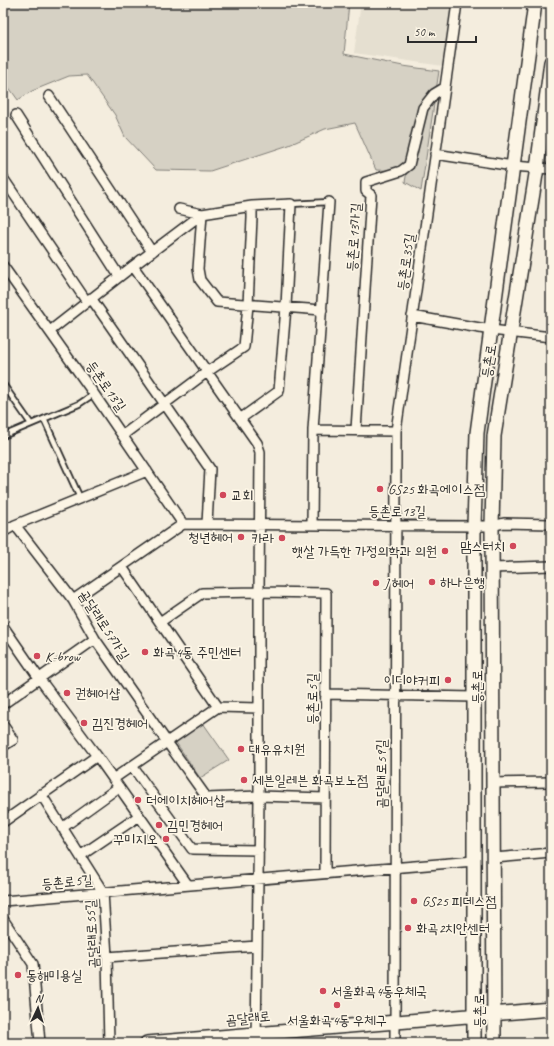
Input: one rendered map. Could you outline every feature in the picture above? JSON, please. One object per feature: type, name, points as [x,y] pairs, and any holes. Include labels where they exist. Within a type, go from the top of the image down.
[{"type":"main road","name":"등촌로","points":[[474,1043],[474,526],[477,433],[535,3]]},
{"type":"main road","name":"등촌로","points":[[494,1043],[492,526],[494,436],[537,168],[551,62]]},
{"type":"main road","name":"곰달래로","points":[[147,1043],[255,1038],[395,1022],[551,1009]]},
{"type":"street","name":"등촌로35길","points":[[396,525],[396,431],[456,3]]},
{"type":"street","name":"등촌로13가길","points":[[356,430],[371,195],[366,191],[366,182],[401,171],[409,165],[423,108],[434,94],[444,88]]},
{"type":"street","points":[[49,96],[152,252]]},
{"type":"street","points":[[16,115],[119,276]]},
{"type":"street","points":[[435,154],[513,166],[551,169]]},
{"type":"street","points":[[3,178],[210,468],[207,524]]},
{"type":"street","name":"등촌로13가길","points":[[312,525],[313,430],[329,202]]},
{"type":"street","points":[[179,209],[202,214],[252,206],[291,204],[286,308],[278,391],[240,419]]},
{"type":"street","points":[[123,435],[244,346],[248,305],[252,206]]},
{"type":"street","points":[[50,331],[119,276],[202,214]]},
{"type":"street","points":[[202,214],[198,269],[200,280],[217,302],[322,310]]},
{"type":"street","name":"등촌로13길","points":[[3,266],[123,435],[183,524],[474,526],[492,526],[504,523],[551,524]]},
{"type":"street","points":[[132,266],[257,443],[260,452],[259,850],[255,1038]]},
{"type":"street","name":"등촌로","points":[[412,316],[510,332]]},
{"type":"street","points":[[510,332],[551,337]]},
{"type":"street","points":[[313,430],[396,431]]},
{"type":"street","points":[[3,531],[147,471]]},
{"type":"street","points":[[73,600],[183,524]]},
{"type":"street","name":"곰달래로57가길","points":[[15,525],[73,600],[95,639],[207,798],[259,796]]},
{"type":"street","name":"곰달래로59길","points":[[395,1043],[396,525]]},
{"type":"street","points":[[492,568],[551,566]]},
{"type":"street","points":[[122,567],[218,706]]},
{"type":"street","points":[[160,622],[202,593],[259,592]]},
{"type":"street","name":"등촌로5길","points":[[259,592],[326,593],[325,873]]},
{"type":"street","points":[[3,626],[188,885]]},
{"type":"street","points":[[3,704],[95,639]]},
{"type":"street","name":"등촌로","points":[[326,694],[474,697]]},
{"type":"street","points":[[113,779],[218,706],[259,708]]},
{"type":"street","points":[[3,725],[13,740],[3,746]]},
{"type":"street","points":[[3,822],[97,756]]},
{"type":"street","points":[[132,766],[192,849],[259,850]]},
{"type":"street","points":[[493,783],[551,782]]},
{"type":"street","points":[[62,828],[119,787]]},
{"type":"street","name":"곰달래로55길","points":[[41,794],[104,892],[109,1043]]},
{"type":"street","points":[[259,796],[325,798]]},
{"type":"street","points":[[80,856],[139,816]]},
{"type":"street","points":[[494,858],[551,853]]},
{"type":"street","name":"등촌로5길","points":[[3,901],[474,861]]},
{"type":"street","points":[[3,919],[33,964],[40,1043]]},
{"type":"street","points":[[107,957],[257,946]]},
{"type":"lane","points":[[291,204],[329,202]]},
{"type":"lane","points":[[3,384],[31,424]]},
{"type":"lane","points":[[3,436],[79,404],[94,394]]},
{"type":"lane","points":[[44,419],[80,498]]},
{"type":"shaded area","points":[[3,3],[349,3],[344,54],[403,66],[439,71],[421,191],[405,182],[407,171],[376,170],[355,123],[325,129],[289,145],[210,171],[156,170],[125,137],[115,115],[87,75],[69,76],[32,91],[18,100],[8,86],[3,89]]},
{"type":"shaded area","points":[[361,3],[452,3],[443,66],[354,53]]},
{"type":"shaded area","points":[[203,723],[229,760],[200,778],[175,741]]},
{"type":"place","name":"GS25 화곡에이스점","points":[[380,489]]},
{"type":"place","name":"교회","points":[[223,495]]},
{"type":"place","name":"청년헤어","points":[[241,537]]},
{"type":"place","name":"카라","points":[[282,538]]},
{"type":"place","name":"맘스터치","points":[[513,546]]},
{"type":"place","name":"햇살 가득한 가정의학과 의원","points":[[445,551]]},
{"type":"place","name":"하나은행","points":[[432,582]]},
{"type":"place","name":"J 헤어","points":[[376,583]]},
{"type":"place","name":"화곡4동 주민센터","points":[[145,652]]},
{"type":"place","name":"K-brow","points":[[37,656]]},
{"type":"place","name":"이디야커피","points":[[448,680]]},
{"type":"place","name":"권헤어샵","points":[[67,693]]},
{"type":"place","name":"김진경헤어","points":[[84,723]]},
{"type":"place","name":"대유유치원","points":[[241,749]]},
{"type":"place","name":"세븐일레븐 화곡보노점","points":[[244,780]]},
{"type":"place","name":"더에이치헤어샵","points":[[138,800]]},
{"type":"place","name":"김민경헤어","points":[[159,825]]},
{"type":"place","name":"꾸미지오","points":[[166,839]]},
{"type":"place","name":"GS25 피데스점","points":[[414,901]]},
{"type":"place","name":"화곡2치안센터","points":[[408,928]]},
{"type":"place","name":"동해미용실","points":[[18,975]]},
{"type":"place","name":"서울화곡4동우체국","points":[[323,991]]},
{"type":"place","name":"서울화곡4동 우체구","points":[[337,1005]]}]
